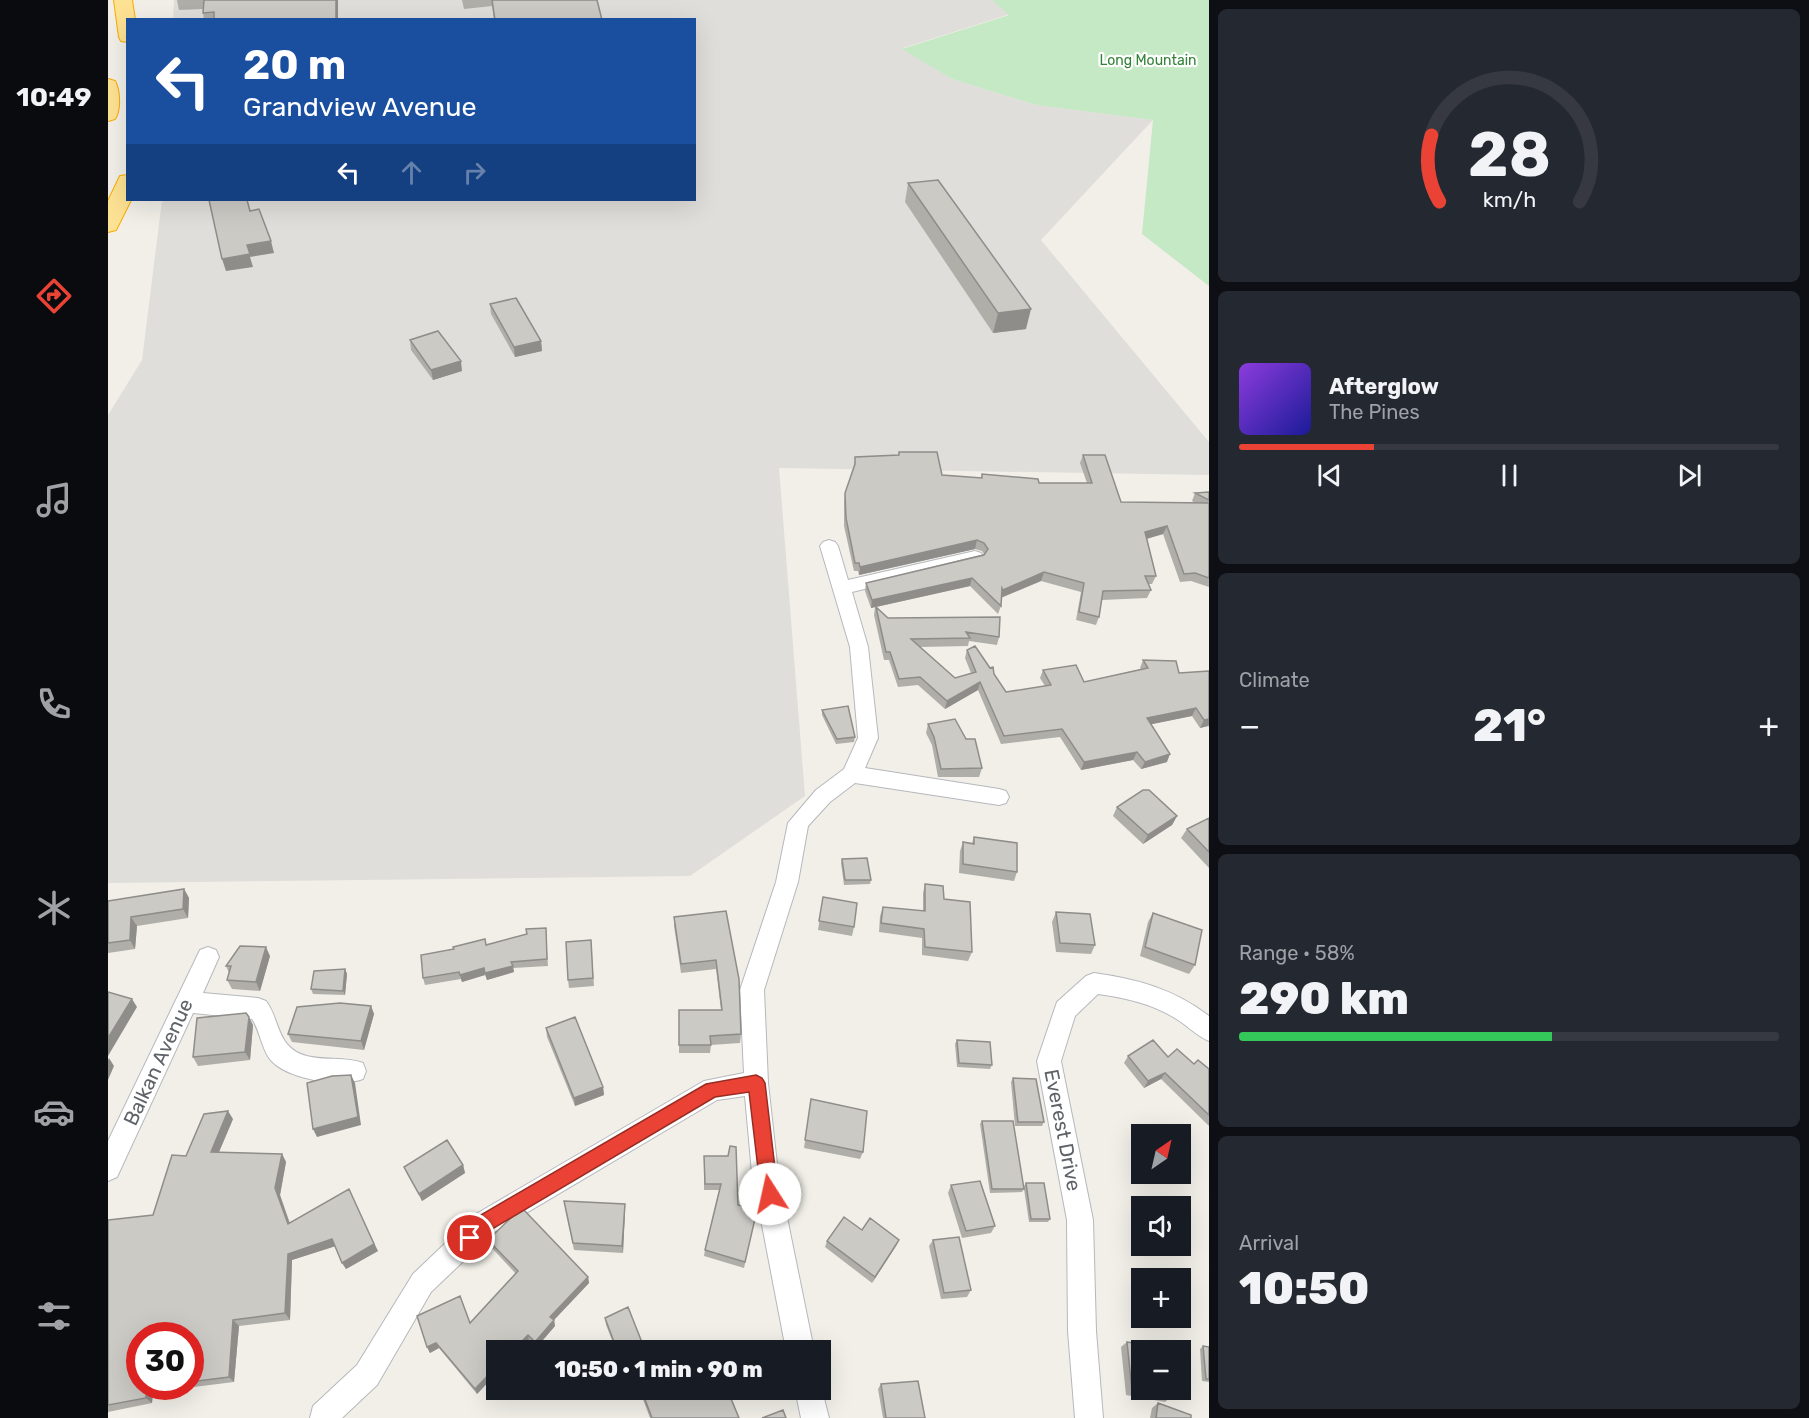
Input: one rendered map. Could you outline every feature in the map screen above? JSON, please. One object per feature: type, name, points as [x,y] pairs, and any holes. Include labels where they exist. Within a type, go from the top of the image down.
[{"type":"highway","points":[[123,0],[126,22]]},
{"type":"highway","points":[[108,85],[108,115]]},
{"type":"highway","points":[[108,225],[126,185]]},
{"type":"street","points":[[799,1340],[765,1173],[756,1083],[752,990],[787,882],[798,823],[823,796],[852,774],[868,738],[859,647],[829,546]]},
{"type":"street","points":[[843,588],[975,557]]},
{"type":"street","points":[[852,774],[999,797]]},
{"type":"street","name":"Balkan Avenue","points":[[108,1168],[207,957]]},
{"type":"street","name":"Everest Drive","points":[[1089,1418],[1082,1331],[1080,1220],[1049,1061],[1058,1030],[1065,1010],[1094,983],[1135,989],[1186,1012],[1209,1030]]},
{"type":"street","points":[[186,1002],[258,1008],[267,1018],[279,1052],[298,1066],[354,1071]]},
{"type":"street","points":[[318,1417],[367,1375],[422,1282],[485,1223],[712,1089],[756,1083]]},
{"type":"street","points":[[811,1400],[815,1418]]},
{"type":"shaded area","points":[[174,0],[992,0],[1010,14],[903,48],[952,79],[1036,105],[1153,120],[1041,240],[1209,442],[1209,475],[779,468],[805,796],[690,876],[108,883],[108,415],[142,360],[162,201],[696,201],[696,18],[173,18]]},
{"type":"green space","name":"Long Mountain","points":[[992,0],[1209,0],[1209,286],[1142,234],[1153,120],[1036,105],[952,79],[902,49],[1009,15]]},
{"type":"building","points":[[204,0],[336,0],[336,18],[214,18],[214,12],[203,13]]},
{"type":"building","points":[[492,0],[597,0],[602,18],[495,18]]},
{"type":"building","points":[[938,180],[1031,309],[998,313],[908,183]]},
{"type":"building","points":[[209,201],[247,201],[250,211],[259,209],[271,241],[247,245],[250,254],[222,259]]},
{"type":"building","points":[[516,298],[541,341],[514,347],[490,304]]},
{"type":"building","points":[[438,331],[461,361],[431,370],[410,340]]},
{"type":"building","points":[[899,452],[937,452],[942,475],[982,478],[982,474],[1038,479],[1039,483],[1092,483],[1083,455],[1105,455],[1121,502],[1209,503],[1209,578],[1195,573],[1184,574],[1167,526],[1145,532],[1156,576],[1145,576],[1151,590],[1103,591],[1099,617],[1079,612],[1084,583],[1044,572],[1003,590],[1002,588],[1001,606],[972,578],[872,600],[866,583],[984,555],[988,549],[984,543],[977,540],[860,567],[859,563],[855,563],[846,518],[845,493],[855,464],[855,457],[899,455]]},
{"type":"building","points":[[1209,492],[1209,500],[1195,493]]},
{"type":"building","points":[[876,607],[888,618],[1000,617],[999,637],[966,632],[970,638],[911,639],[955,678],[976,672],[967,650],[975,646],[990,668],[993,667],[994,674],[1006,692],[1051,685],[1043,670],[1076,665],[1084,682],[1148,668],[1143,660],[1176,661],[1179,673],[1209,671],[1209,719],[1204,720],[1196,708],[1147,718],[1170,754],[1145,762],[1137,752],[1084,762],[1062,729],[1004,736],[980,682],[947,701],[920,677],[899,679],[890,652],[886,652]]},
{"type":"building","points":[[848,706],[855,737],[837,739],[822,710]]},
{"type":"building","points":[[955,719],[966,739],[975,739],[982,768],[941,769],[934,737],[928,724]]},
{"type":"building","points":[[1143,790],[1149,790],[1177,816],[1148,835],[1117,807]]},
{"type":"building","points":[[1209,818],[1209,852],[1187,829]]},
{"type":"building","points":[[974,837],[1017,843],[1017,872],[963,864],[963,842],[974,844]]},
{"type":"building","points":[[867,858],[871,880],[845,880],[842,859]]},
{"type":"building","points":[[925,884],[943,886],[944,899],[970,902],[972,952],[925,947],[924,929],[881,923],[883,907],[925,911]]},
{"type":"building","points":[[184,889],[183,909],[131,917],[130,940],[108,943],[108,901]]},
{"type":"building","points":[[823,897],[857,903],[854,927],[819,921]]},
{"type":"building","points":[[726,911],[739,979],[741,1034],[710,1036],[711,1045],[679,1045],[679,1010],[722,1010],[716,960],[681,964],[674,917]]},
{"type":"building","points":[[1056,912],[1090,914],[1095,945],[1060,943]]},
{"type":"building","points":[[1153,913],[1202,930],[1195,965],[1145,947]]},
{"type":"building","points":[[546,928],[547,959],[511,962],[513,966],[485,973],[484,968],[460,975],[459,972],[423,978],[421,955],[454,949],[453,947],[485,939],[486,945],[527,934],[526,929]]},
{"type":"building","points":[[591,940],[593,978],[568,980],[566,942]]},
{"type":"building","points":[[240,946],[266,947],[256,982],[227,980],[231,966],[226,966]]},
{"type":"building","points":[[345,969],[343,991],[311,989],[314,971]]},
{"type":"building","points":[[108,992],[132,999],[108,1038]]},
{"type":"building","points":[[340,1003],[371,1006],[361,1041],[288,1034],[297,1007]]},
{"type":"building","points":[[246,1013],[249,1017],[245,1052],[193,1057],[197,1018]]},
{"type":"building","points":[[575,1017],[603,1087],[574,1098],[546,1028]]},
{"type":"building","points":[[957,1040],[990,1042],[992,1065],[959,1063]]},
{"type":"building","points":[[1153,1040],[1168,1057],[1177,1049],[1194,1064],[1198,1060],[1209,1069],[1209,1115],[1165,1073],[1148,1081],[1128,1056]]},
{"type":"building","points":[[351,1075],[358,1117],[313,1129],[307,1083],[332,1076]]},
{"type":"building","points":[[1013,1078],[1036,1079],[1044,1122],[1018,1122]]},
{"type":"building","points":[[811,1099],[867,1111],[863,1152],[805,1140]]},
{"type":"building","points":[[228,1111],[211,1152],[282,1154],[275,1188],[288,1224],[349,1189],[374,1244],[342,1263],[332,1239],[288,1254],[285,1313],[233,1320],[229,1377],[204,1380],[204,1322],[126,1322],[126,1400],[135,1400],[108,1405],[108,1220],[153,1215],[172,1155],[186,1156],[204,1114]]},
{"type":"building","points":[[982,1121],[1013,1121],[1024,1189],[992,1189]]},
{"type":"building","points":[[447,1140],[463,1165],[419,1194],[404,1167]]},
{"type":"building","points":[[730,1146],[736,1147],[738,1205],[757,1210],[745,1262],[705,1250],[721,1184],[705,1184],[704,1156],[728,1156]]},
{"type":"building","points":[[980,1181],[995,1226],[966,1231],[951,1185]]},
{"type":"building","points":[[1026,1183],[1044,1183],[1050,1219],[1031,1219]]},
{"type":"building","points":[[564,1201],[625,1204],[622,1246],[573,1243]]},
{"type":"building","points":[[523,1209],[588,1277],[550,1317],[554,1320],[537,1340],[533,1340],[528,1335],[523,1340],[486,1340],[486,1377],[475,1389],[436,1343],[427,1347],[417,1316],[460,1296],[470,1323],[518,1271],[488,1240]]},
{"type":"building","points":[[844,1217],[862,1230],[870,1218],[899,1240],[875,1277],[827,1241]]},
{"type":"building","points":[[959,1237],[971,1290],[944,1293],[933,1240]]},
{"type":"building","points":[[628,1307],[641,1340],[613,1340],[605,1318]]},
{"type":"building","points":[[1127,1342],[1131,1343],[1131,1380]]},
{"type":"building","points":[[1203,1346],[1209,1347],[1209,1379],[1206,1379]]},
{"type":"building","points":[[918,1381],[925,1418],[886,1418],[881,1384]]},
{"type":"building","points":[[645,1400],[732,1400],[739,1418],[652,1418]]},
{"type":"building","points":[[1158,1403],[1191,1415],[1191,1418],[1156,1418]]},
{"type":"building","points":[[783,1410],[786,1418],[762,1418]]},
{"type":"route","points":[[470,1238],[485,1223],[712,1089],[756,1083],[765,1173],[770,1194]]}]
